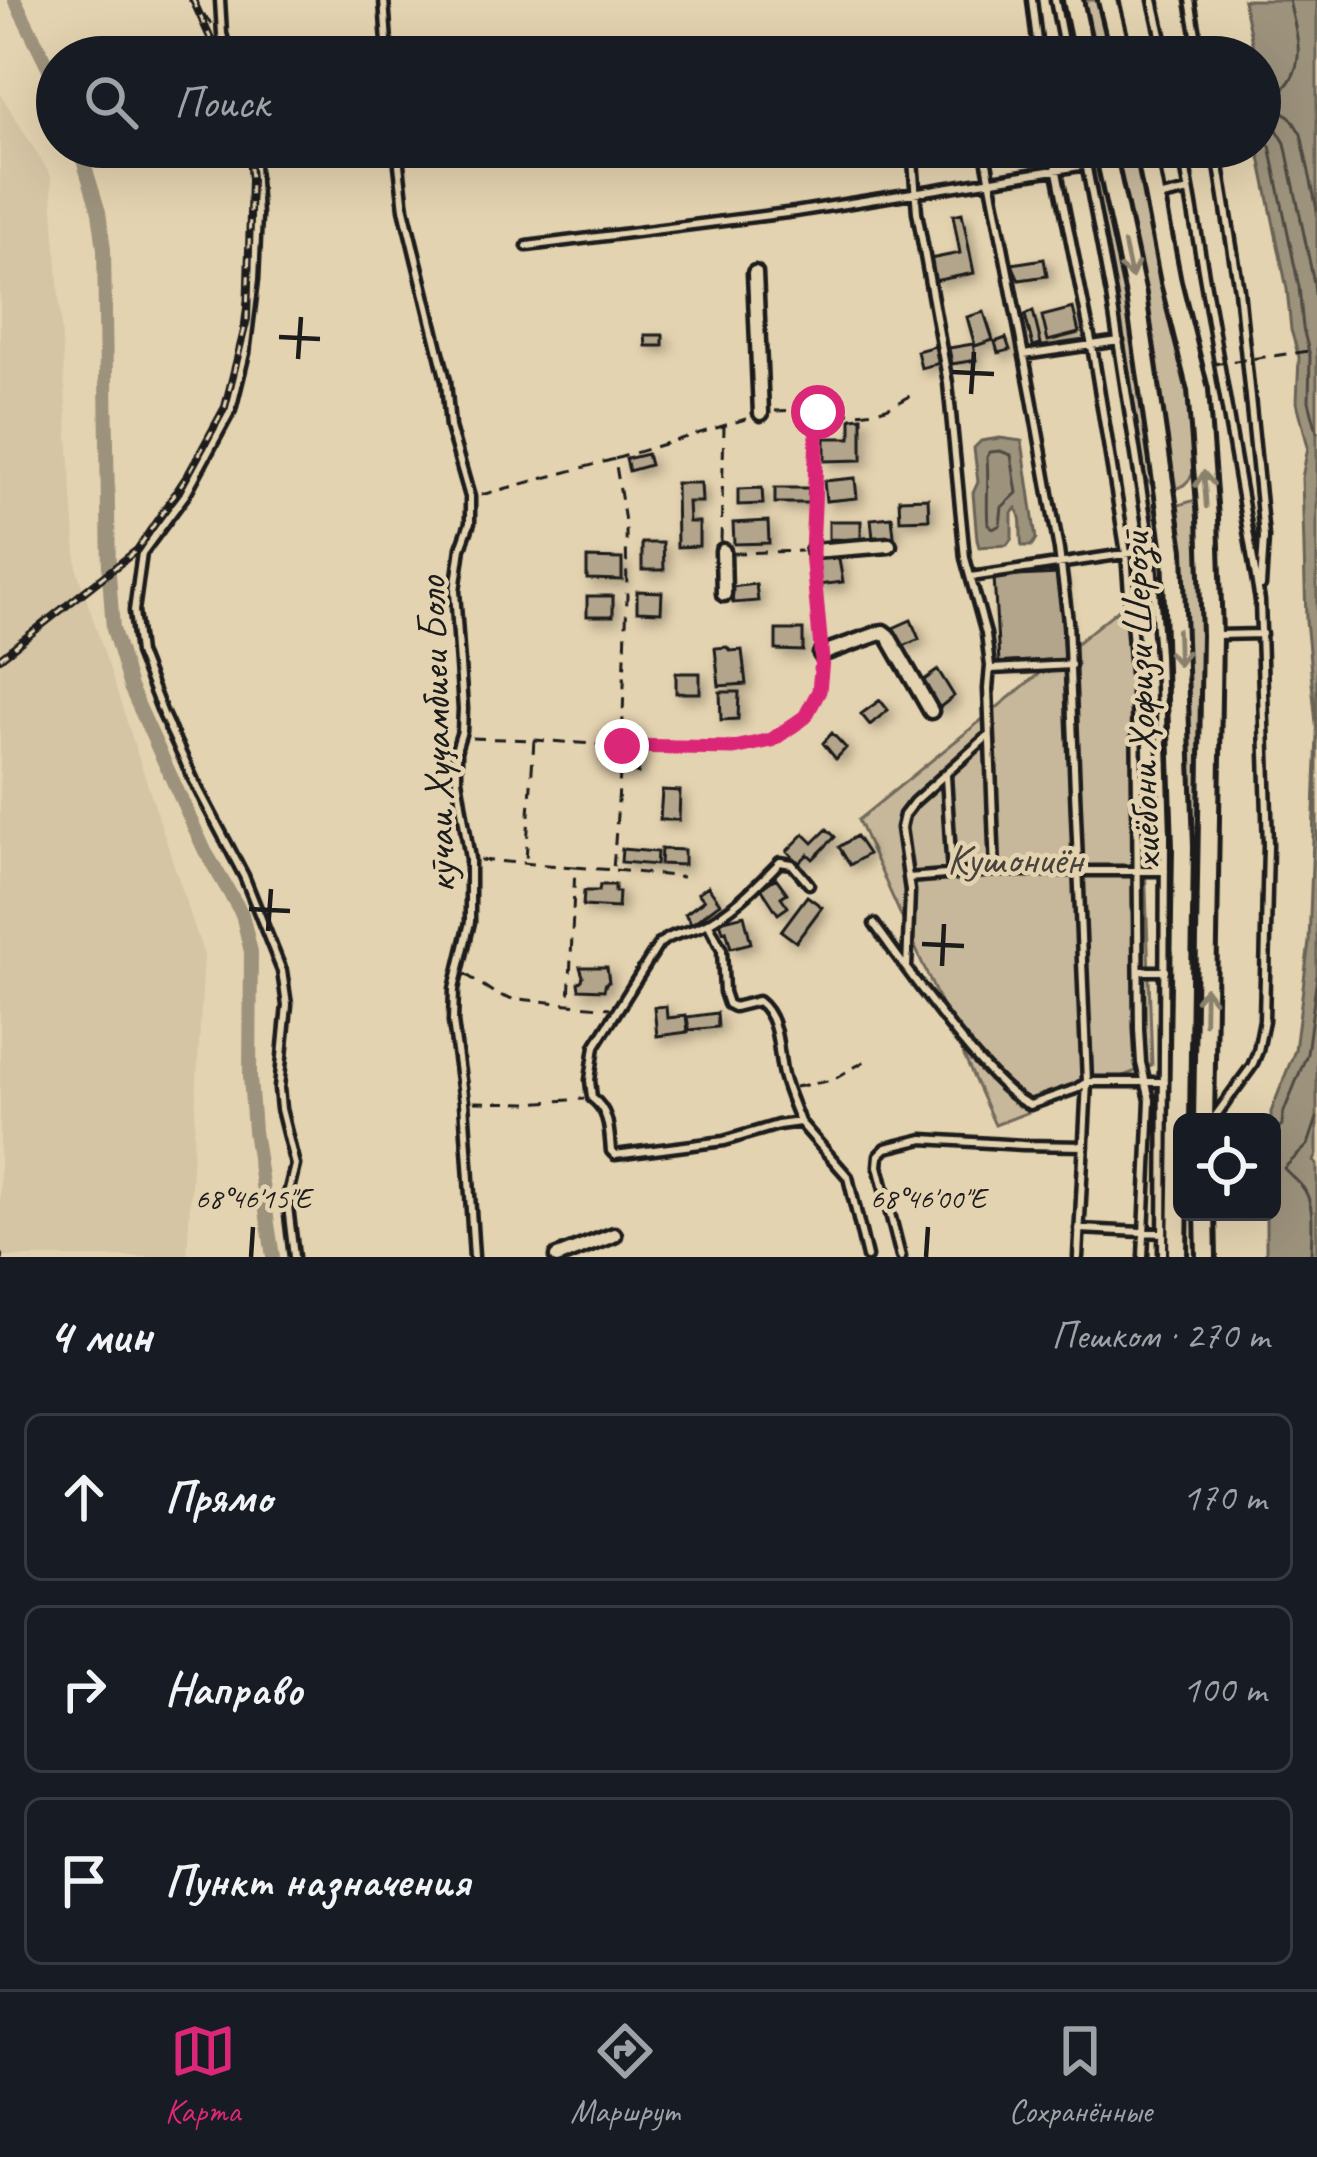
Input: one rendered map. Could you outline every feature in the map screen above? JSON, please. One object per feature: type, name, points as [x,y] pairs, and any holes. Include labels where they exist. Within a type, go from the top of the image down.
[{"type":"main road","points":[[1073,0],[1081,36]]},
{"type":"main road","points":[[1108,0],[1117,36]]},
{"type":"main road","name":"хиёбони Ҳофизи Шерозӣ","points":[[1109,168],[1136,295],[1173,551],[1183,847],[1177,1257]]},
{"type":"main road","name":"хиёбони Ҳофизи Шерозӣ","points":[[1148,168],[1198,390],[1213,635],[1207,1113]]},
{"type":"main road","points":[[1205,1221],[1206,1257]]},
{"type":"street","points":[[755,273],[761,413]]},
{"type":"street","points":[[813,551],[890,545]]},
{"type":"street","points":[[723,551],[724,594]]},
{"type":"street","points":[[821,653],[884,632],[931,711]]},
{"type":"street","points":[[557,1257],[614,1235]]},
{"type":"lane","points":[[220,0],[222,34]]},
{"type":"lane","points":[[384,0],[387,36]]},
{"type":"lane","points":[[1032,0],[1036,36]]},
{"type":"lane","points":[[1055,0],[1062,36]]},
{"type":"lane","points":[[1153,0],[1161,36]]},
{"type":"lane","points":[[1190,0],[1196,36]]},
{"type":"lane","points":[[254,168],[254,279],[245,353],[231,410],[184,495],[142,553],[134,611],[139,653],[163,714],[244,876],[282,971],[287,1019],[279,1088],[296,1165],[286,1198],[294,1257]]},
{"type":"lane","name":"кӯчаи Хуҷамбиеи Боло","points":[[399,168],[404,209],[437,340],[455,452],[470,497],[470,523],[455,591],[463,709],[457,779],[470,860],[470,922],[454,989],[453,1022],[464,1102],[474,1257]]},
{"type":"lane","points":[[914,168],[948,383],[965,558],[986,634],[994,871]]},
{"type":"lane","points":[[989,168],[1060,562],[1071,665],[1087,1082],[1078,1257]]},
{"type":"lane","points":[[1056,168],[1092,346],[1126,553],[1136,686],[1141,1063],[1150,1111],[1143,1257]]},
{"type":"lane","points":[[527,246],[796,212],[1071,168]]},
{"type":"lane","points":[[1087,168],[1151,550],[1160,655],[1165,871],[1163,1257]]},
{"type":"lane","points":[[1186,168],[1262,634],[1268,845],[1264,1020],[1252,1066],[1214,1113]]},
{"type":"lane","points":[[1219,168],[1239,290],[1264,537],[1260,602]]},
{"type":"lane","points":[[1155,199],[1190,191]]},
{"type":"lane","points":[[1024,355],[1118,341]]},
{"type":"lane","points":[[970,577],[1151,550]]},
{"type":"lane","points":[[1213,635],[1262,634]]},
{"type":"lane","points":[[989,669],[1071,665]]},
{"type":"lane","points":[[908,969],[904,815],[989,735]]},
{"type":"lane","points":[[946,774],[952,874]]},
{"type":"lane","points":[[800,1122],[724,1141],[620,1155],[611,1151],[608,1118],[592,1098],[590,1080],[595,1046],[659,944],[708,923],[747,896],[780,862],[792,864],[809,884]]},
{"type":"lane","points":[[908,878],[994,871],[1165,871]]},
{"type":"lane","points":[[708,923],[722,950],[728,1004],[758,1001],[773,1019],[800,1122],[848,1178],[867,1257]]},
{"type":"lane","points":[[874,924],[983,1066],[1017,1101],[1030,1105],[1087,1082],[1165,1082]]},
{"type":"lane","points":[[1139,971],[1165,971]]},
{"type":"lane","points":[[902,1257],[878,1166],[886,1148],[923,1138],[1084,1146]]},
{"type":"lane","points":[[1079,1229],[1163,1233]]},
{"type":"path","points":[[189,0],[222,34]]},
{"type":"path","points":[[1212,364],[1317,350]]},
{"type":"path","points":[[460,738],[734,748],[772,740],[805,717],[819,691],[821,653],[813,551],[818,412]]},
{"type":"path","points":[[724,427],[723,551],[813,551]]},
{"type":"path","points":[[470,497],[615,459],[626,550],[622,746],[613,870]]},
{"type":"path","points":[[526,862],[534,740]]},
{"type":"path","points":[[470,860],[683,877]]},
{"type":"path","points":[[569,1003],[575,867]]},
{"type":"path","points":[[458,970],[508,998],[619,1009]]},
{"type":"path","points":[[788,1089],[833,1080],[870,1058]]},
{"type":"path","points":[[464,1102],[592,1098]]},
{"type":"shaded area","points":[[0,93],[36,152],[36,168],[46,168],[51,176],[77,570],[204,956],[187,1257],[0,1257]]},
{"type":"green space","points":[[1063,0],[1103,0],[1110,36],[1069,36]]},
{"type":"green space","points":[[1094,168],[1142,168],[1190,388],[1193,474],[1182,486],[1169,490],[1146,480]]},
{"type":"green space","points":[[1199,499],[1207,591],[1204,822],[1189,831],[1178,640],[1152,505],[1172,507]]},
{"type":"green space","name":"Кушониён","points":[[1136,595],[1152,1065],[995,1125],[858,820]]},
{"type":"green space","points":[[1205,833],[1205,1113],[1184,1113],[1190,840]]},
{"type":"water","points":[[1243,0],[1317,0],[1317,734],[1306,620],[1302,478],[1308,447],[1297,402],[1299,357],[1262,168],[1281,168],[1281,36],[1251,36]]},
{"type":"water","points":[[981,441],[1022,441],[1036,539],[1031,546],[1022,546],[1016,508],[1007,545],[979,547],[974,448]]},
{"type":"water","points":[[1317,734],[1317,1257],[1266,1257],[1266,1221],[1281,1221],[1281,1113],[1271,1112],[1295,1050],[1309,942]]},
{"type":"building","points":[[962,213],[974,273],[934,281],[930,259],[960,253],[953,215]]},
{"type":"building","points":[[1044,259],[1047,276],[1019,280],[1012,264]]},
{"type":"building","points":[[1073,308],[1079,333],[1048,341],[1042,316]]},
{"type":"building","points":[[1033,311],[1041,344],[1033,346],[1025,315]]},
{"type":"building","points":[[984,312],[993,340],[975,346],[967,317]]},
{"type":"building","points":[[645,335],[663,335],[663,346],[646,346]]},
{"type":"building","points":[[1006,338],[1010,350],[998,353],[995,342]]},
{"type":"building","points":[[973,344],[976,360],[952,364],[949,348]]},
{"type":"building","points":[[935,346],[940,363],[921,368],[917,351]]},
{"type":"building","points":[[862,417],[862,460],[825,461],[825,438],[851,438],[851,418]]},
{"type":"building","points":[[647,454],[650,465],[629,471],[626,459]]},
{"type":"building","points":[[855,478],[857,498],[826,501],[824,481]]},
{"type":"building","points":[[676,483],[701,483],[702,502],[688,502],[689,522],[699,522],[699,546],[677,547]]},
{"type":"building","points":[[762,488],[763,504],[738,505],[738,489]]},
{"type":"building","points":[[775,488],[809,488],[809,503],[775,503]]},
{"type":"building","points":[[928,498],[929,519],[900,520],[899,499]]},
{"type":"building","points":[[892,517],[894,536],[873,538],[871,519]]},
{"type":"building","points":[[768,521],[769,543],[734,544],[733,523]]},
{"type":"building","points":[[829,521],[861,521],[861,540],[829,539]]},
{"type":"building","points":[[642,543],[663,543],[664,570],[642,570]]},
{"type":"building","points":[[812,553],[838,554],[843,582],[817,585]]},
{"type":"building","points":[[587,558],[622,559],[622,580],[587,579]]},
{"type":"building","points":[[1060,574],[1064,659],[999,663],[994,577]]},
{"type":"building","points":[[756,584],[758,601],[733,603],[731,587]]},
{"type":"building","points":[[637,591],[662,592],[661,612],[637,611]]},
{"type":"building","points":[[587,596],[613,596],[613,616],[587,616]]},
{"type":"building","points":[[911,620],[919,639],[901,647],[893,628]]},
{"type":"building","points":[[776,630],[803,630],[803,651],[776,650]]},
{"type":"building","points":[[715,648],[742,650],[746,684],[719,686]]},
{"type":"building","points":[[938,670],[954,696],[939,708],[920,683]]},
{"type":"building","points":[[676,673],[700,673],[700,693],[676,693]]},
{"type":"building","points":[[720,692],[739,692],[738,719],[721,720]]},
{"type":"building","points":[[880,700],[888,710],[870,725],[861,714]]},
{"type":"building","points":[[832,733],[846,748],[836,759],[823,743]]},
{"type":"building","points":[[627,748],[639,748],[638,773],[627,772]]},
{"type":"building","points":[[662,790],[680,791],[679,820],[660,820]]},
{"type":"building","points":[[827,829],[835,837],[813,859],[808,854],[799,863],[787,851],[804,834],[813,843]]},
{"type":"building","points":[[856,836],[868,854],[850,865],[839,847]]},
{"type":"building","points":[[622,849],[657,852],[656,865],[621,862]]},
{"type":"building","points":[[661,849],[684,850],[684,865],[660,864]]},
{"type":"building","points":[[776,878],[787,893],[781,897],[788,907],[778,914],[761,888]]},
{"type":"building","points":[[600,885],[615,885],[618,908],[583,906],[584,891],[599,891]]},
{"type":"building","points":[[708,886],[720,903],[692,924],[685,914],[704,900],[698,893]]},
{"type":"building","points":[[807,896],[822,907],[796,942],[781,931]]},
{"type":"building","points":[[744,915],[751,943],[731,948],[720,921]]},
{"type":"building","points":[[580,967],[607,967],[609,982],[604,990],[579,989]]},
{"type":"building","points":[[666,1006],[667,1018],[686,1016],[688,1032],[657,1036],[654,1007]]},
{"type":"building","points":[[717,1013],[718,1027],[689,1030],[687,1017]]},
{"type":"waterway","points":[[15,0],[36,42]]},
{"type":"waterway","points":[[85,168],[104,249],[113,629],[130,687],[205,851],[242,914],[251,952],[254,1131],[273,1257]]},
{"type":"railway","points":[[193,0],[209,36]]},
{"type":"railway","points":[[0,658],[137,550],[189,473],[225,407],[247,319],[250,168]]},
{"type":"route","points":[[622,746],[734,748],[772,740],[805,717],[819,691],[822,660],[812,553],[818,412]]}]
